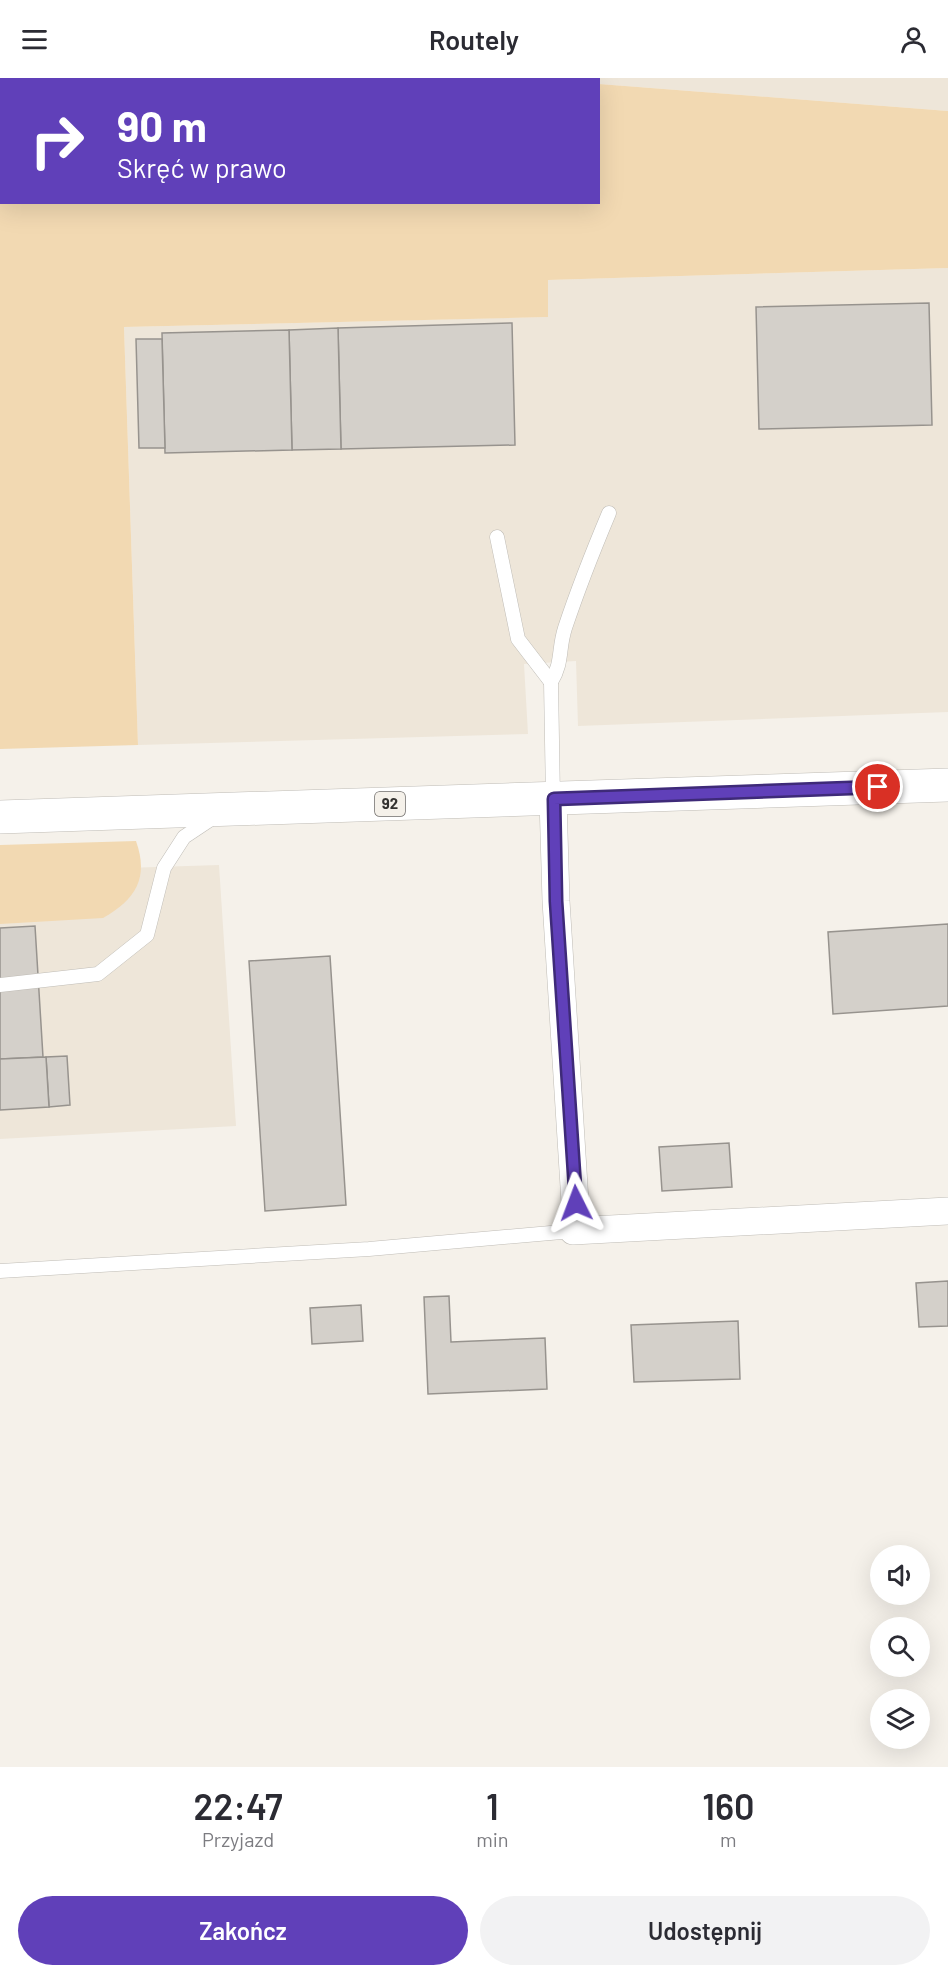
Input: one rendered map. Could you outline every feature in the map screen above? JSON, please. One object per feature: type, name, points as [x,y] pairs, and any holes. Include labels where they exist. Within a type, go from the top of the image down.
[{"type":"main road","name":"92","points":[[0,817],[948,784]]},
{"type":"street","points":[[554,799],[556,901],[576,1203],[573,1232],[948,1211]]},
{"type":"lane","points":[[554,799],[551,682],[559,668],[562,638],[571,609],[609,513]]},
{"type":"lane","points":[[497,537],[518,639],[551,682]]},
{"type":"lane","points":[[0,986],[98,974],[147,935],[164,868],[184,837],[226,809]]},
{"type":"lane","points":[[0,1271],[369,1250],[573,1232]]},
{"type":"shaded area","points":[[600,78],[948,78],[948,111],[600,84]]},
{"type":"shaded area","points":[[600,84],[948,111],[948,268],[548,280],[548,317],[124,327],[138,745],[0,749],[0,204],[600,204]]},
{"type":"shaded area","points":[[948,268],[948,712],[578,726],[576,661],[524,664],[528,734],[138,745],[124,327],[547,317],[547,280]]},
{"type":"shaded area","points":[[136,841],[141,866],[137,886],[124,903],[103,918],[0,924],[0,845]]},
{"type":"shaded area","points":[[219,865],[236,1126],[0,1139],[0,872]]},
{"type":"building","points":[[929,303],[932,425],[759,429],[756,307]]},
{"type":"building","points":[[512,323],[515,445],[341,449],[338,328]]},
{"type":"building","points":[[338,328],[341,449],[292,450],[289,330]]},
{"type":"building","points":[[289,330],[292,450],[165,453],[162,333]]},
{"type":"building","points":[[136,339],[162,339],[165,448],[139,448]]},
{"type":"building","points":[[948,924],[948,1006],[833,1014],[828,932]]},
{"type":"building","points":[[35,926],[43,1057],[0,1059],[0,928]]},
{"type":"building","points":[[330,956],[346,1205],[265,1211],[249,961]]},
{"type":"building","points":[[67,1056],[70,1105],[49,1107],[46,1057]]},
{"type":"building","points":[[46,1057],[49,1107],[0,1110],[0,1059]]},
{"type":"building","points":[[729,1143],[732,1187],[662,1191],[659,1147]]},
{"type":"building","points":[[948,1281],[948,1326],[919,1327],[916,1283]]},
{"type":"building","points":[[449,1296],[451,1342],[545,1338],[547,1389],[428,1394],[424,1297]]},
{"type":"building","points":[[361,1305],[363,1341],[312,1344],[310,1308]]},
{"type":"building","points":[[738,1321],[740,1379],[634,1382],[631,1325]]},
{"type":"route","points":[[576,1203],[556,901],[554,799],[878,787]]}]
